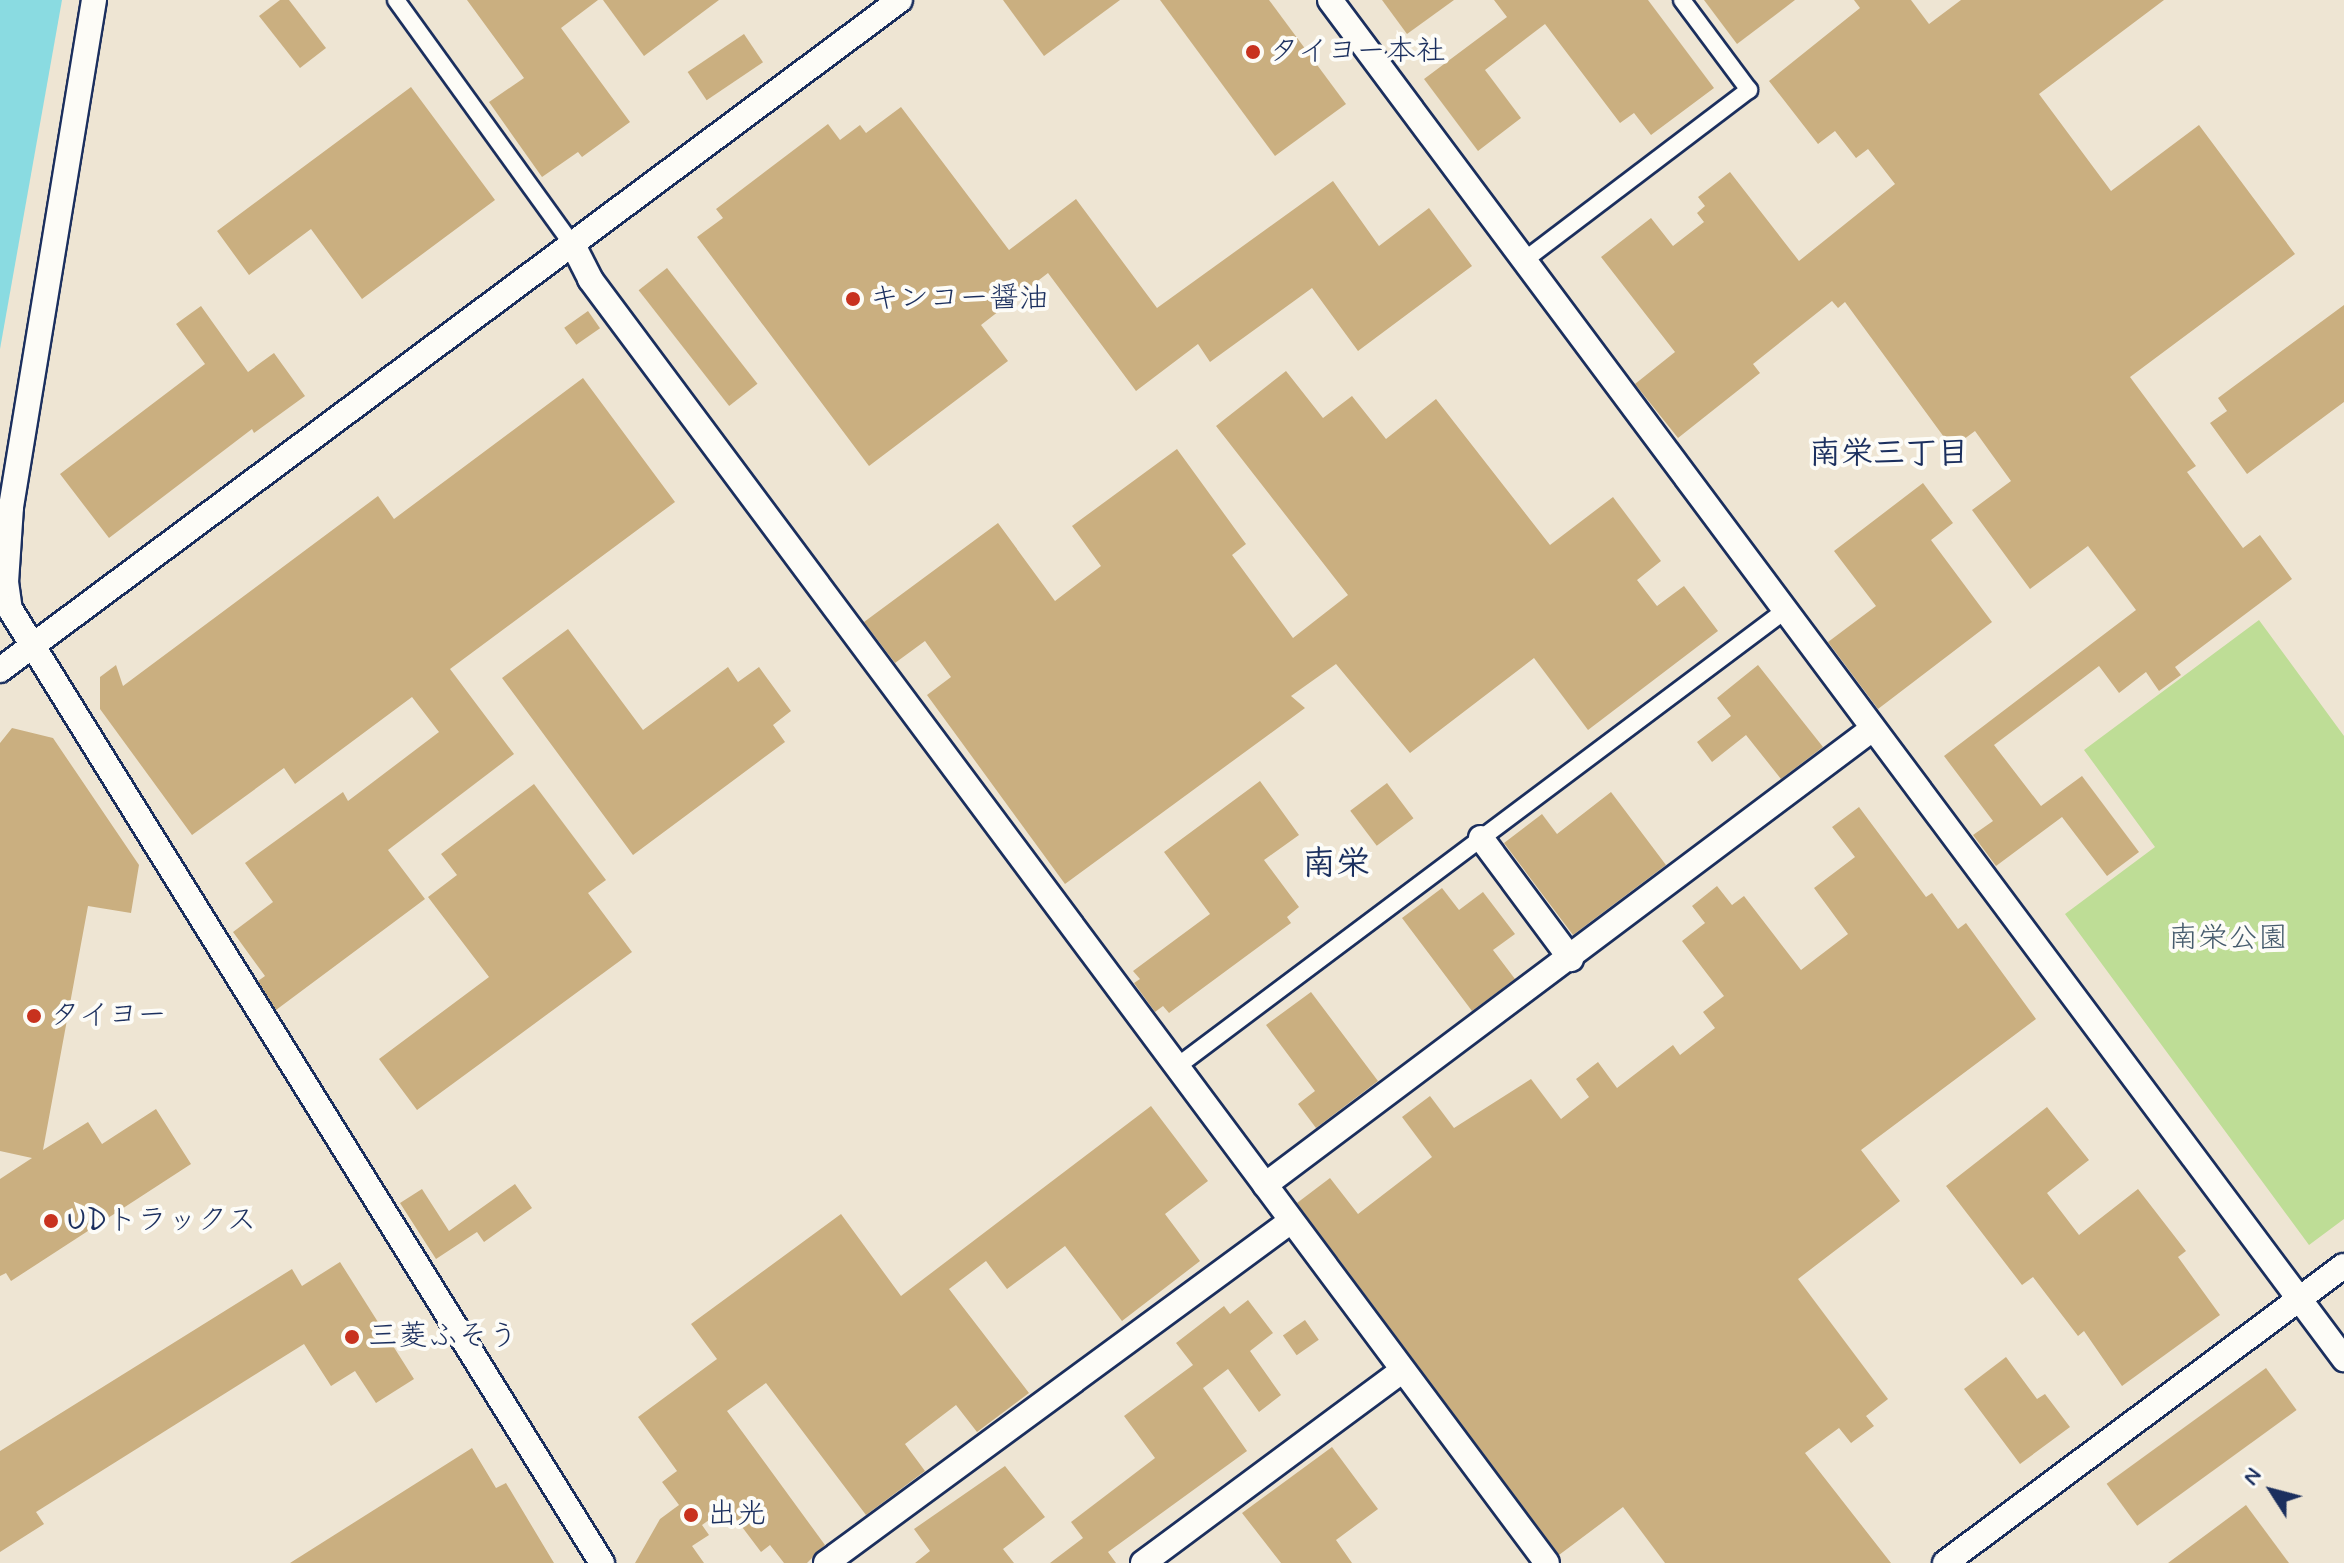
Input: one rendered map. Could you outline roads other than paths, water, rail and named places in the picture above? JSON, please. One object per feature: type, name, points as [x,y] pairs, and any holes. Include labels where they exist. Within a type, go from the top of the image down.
[{"type":"street","points":[[94,0],[11,507],[10,609],[602,1563]]},
{"type":"street","points":[[396,0],[573,245],[590,279],[1179,1065],[1291,1221],[1547,1563]]},
{"type":"street","points":[[0,670],[900,0]]},
{"type":"street","points":[[1330,0],[1871,730],[2344,1359]]},
{"type":"street","points":[[1522,262],[1749,90],[1682,0]]},
{"type":"street","points":[[1179,1065],[1783,612]]},
{"type":"street","points":[[1265,1185],[1571,959],[1871,730]]},
{"type":"street","points":[[1481,838],[1571,959]]},
{"type":"street","points":[[826,1563],[1291,1221]]},
{"type":"street","points":[[1945,1563],[2344,1266]]},
{"type":"street","points":[[1143,1563],[1402,1371]]},
{"type":"water","points":[[0,0],[62,0],[0,349]]},
{"type":"place","name":"タイヨー本社","points":[[1253,52]]},
{"type":"place","name":"キンコー醤油","points":[[853,299]]},
{"type":"place","name":"タイヨー","points":[[34,1016]]},
{"type":"place","name":"UDトラックス","points":[[51,1221]]},
{"type":"place","name":"三菱ふそう","points":[[352,1337]]},
{"type":"place","name":"出光","points":[[691,1515]]},
{"type":"district","name":"南栄三丁目","points":[[1889,454]]},
{"type":"district","name":"南栄","points":[[1336,865]]},
{"type":"park label","name":"南栄公園","points":[[2228,939]]}]
